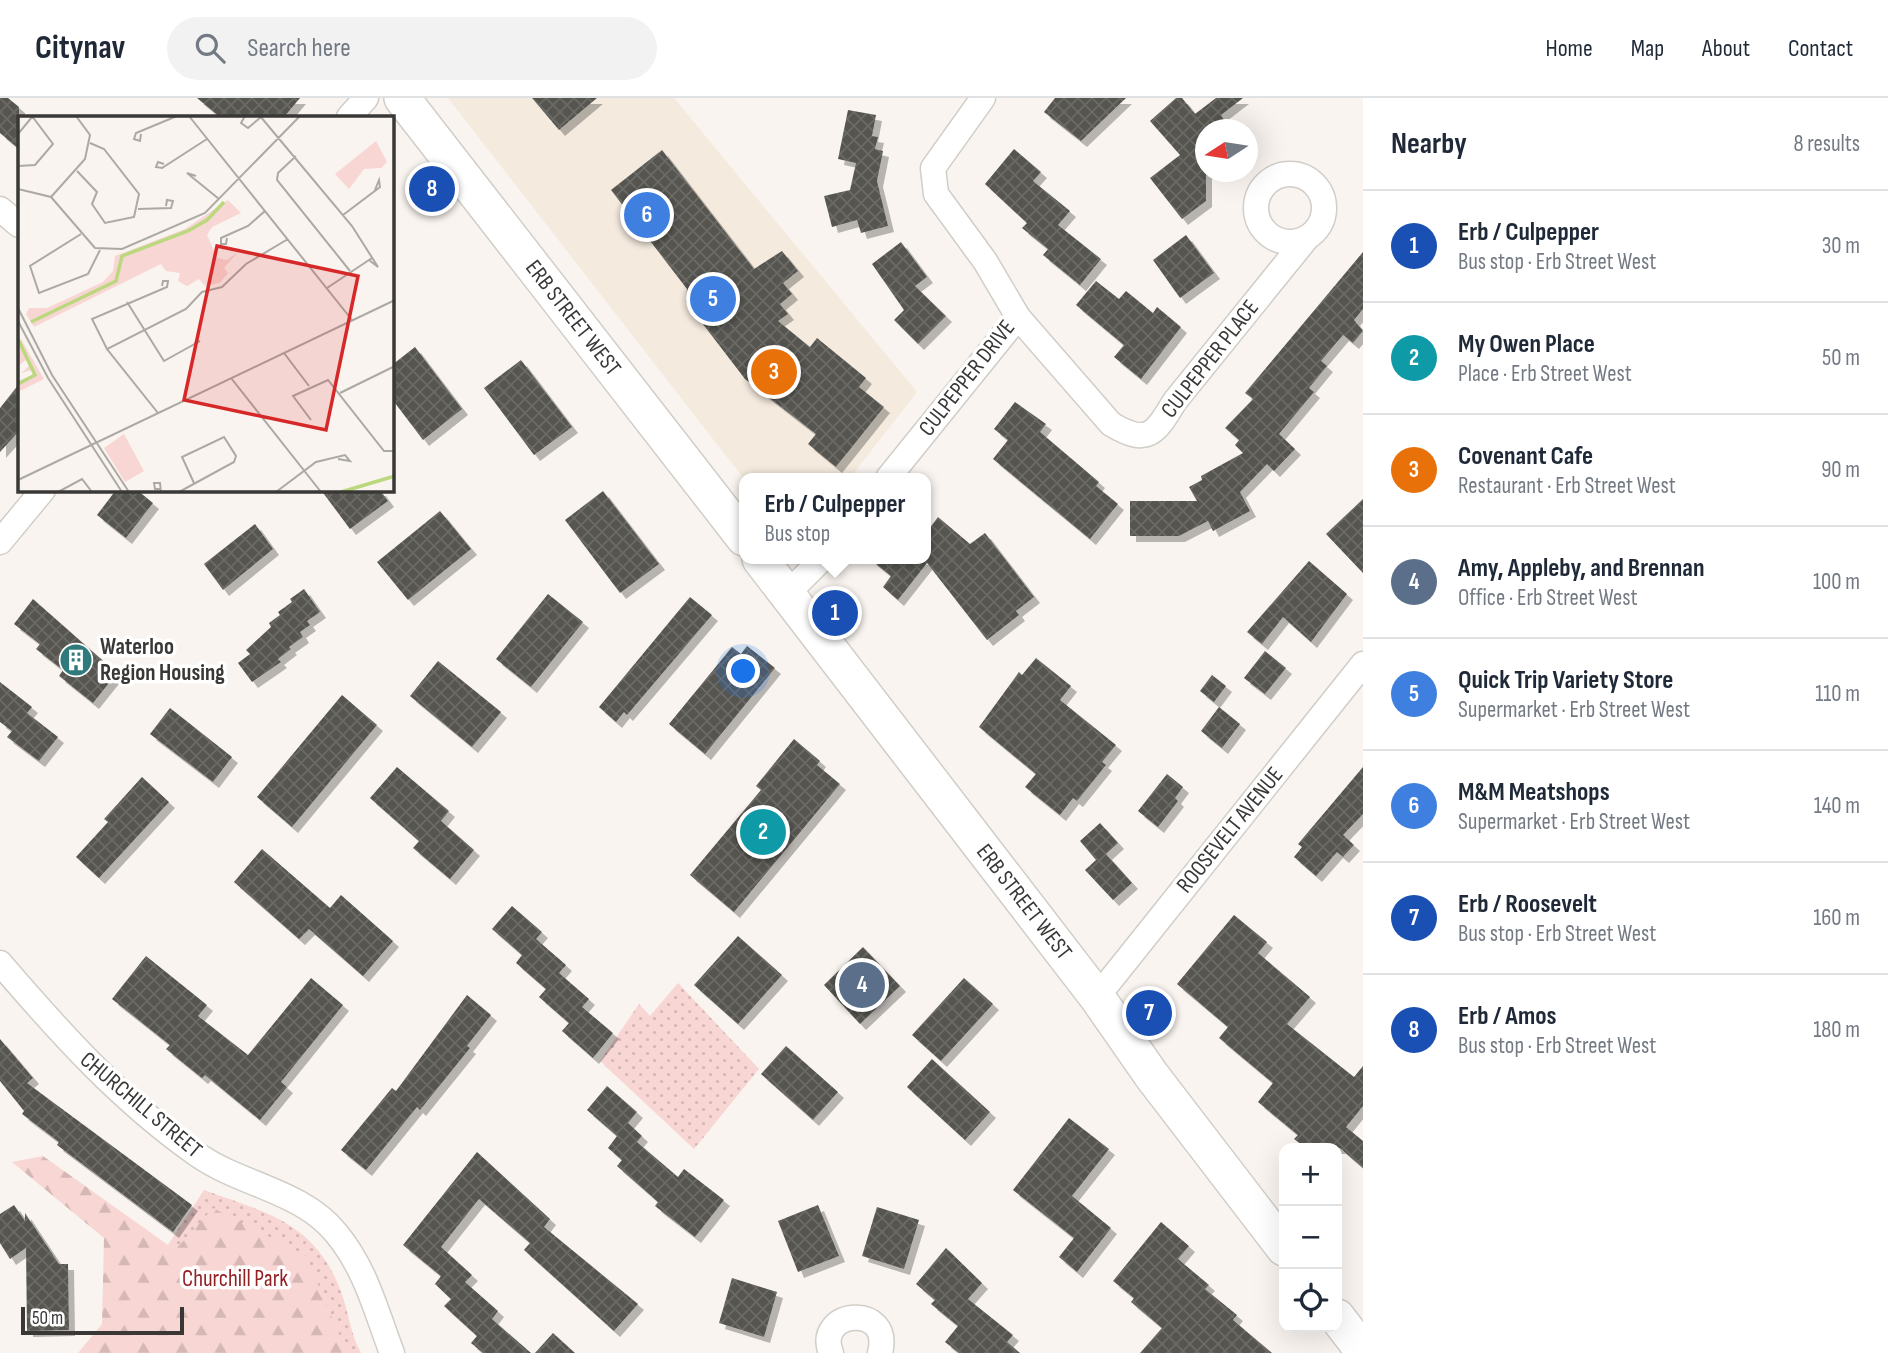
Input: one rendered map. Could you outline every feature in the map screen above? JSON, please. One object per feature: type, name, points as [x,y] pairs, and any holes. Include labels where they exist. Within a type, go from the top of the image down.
[{"type":"main road","name":"ERB STREET WEST","points":[[402,98],[739,532]]},
{"type":"main road","name":"ERB STREET WEST","points":[[764,564],[1097,997],[1152,1076],[1279,1241]]},
{"type":"main road","points":[[1342,1324],[1363,1351]]},
{"type":"street","points":[[350,116],[366,98]]},
{"type":"street","name":"CULPEPPER DRIVE","points":[[892,473],[1018,317],[985,261],[936,194],[933,168],[983,98]]},
{"type":"street","points":[[0,209],[18,224]]},
{"type":"street","name":"CULPEPPER PLACE","points":[[1018,317],[1111,424],[1131,436],[1148,435],[1163,421],[1175,401],[1306,239]]},
{"type":"street","points":[[0,542],[41,492]]},
{"type":"street","points":[[787,594],[817,564]]},
{"type":"street","name":"ROOSEVELT AVENUE","points":[[1097,997],[1363,664]]},
{"type":"street","name":"CHURCHILL STREET","points":[[0,963],[100,1075],[157,1124],[199,1156],[252,1184],[280,1193],[324,1220],[335,1231],[367,1281],[392,1353]]},
{"type":"street","points":[[831,1353],[830,1336],[834,1327],[845,1319],[860,1317],[878,1328],[882,1338],[880,1353]]},
{"type":"shaded area","points":[[448,98],[674,98],[917,392],[854,473],[739,473]]},
{"type":"green space","points":[[678,983],[759,1069],[694,1149],[600,1061],[639,1004],[650,1016]]},
{"type":"green space","name":"Churchill Park","points":[[43,1156],[175,1250],[213,1208],[306,1256],[347,1353],[78,1353],[102,1324],[104,1238],[12,1162]]},
{"type":"green space","name":"Churchill Park","points":[[204,1190],[287,1224],[318,1250],[331,1269],[341,1292],[361,1353],[97,1353]]},
{"type":"building","points":[[0,98],[8,98],[19,107],[18,148],[0,133]]},
{"type":"building","points":[[197,98],[300,98],[285,116],[219,116]]},
{"type":"building","points":[[532,98],[597,98],[559,130]]},
{"type":"building","points":[[1055,98],[1126,98],[1081,141],[1044,112]]},
{"type":"building","points":[[1176,98],[1182,98],[1195,114],[1216,98],[1243,98],[1221,115],[1224,119],[1195,119],[1195,182],[1206,182],[1206,201],[1182,219],[1150,178],[1180,155],[1150,121]]},
{"type":"building","points":[[848,110],[876,115],[872,136],[878,137],[875,149],[883,151],[877,181],[888,226],[861,233],[857,220],[832,227],[824,196],[850,190],[856,163],[838,159]]},
{"type":"building","points":[[1014,149],[1041,172],[1033,181],[1070,211],[1058,225],[1101,259],[1080,285],[1043,255],[1048,249],[1022,228],[1027,223],[985,184]]},
{"type":"building","points":[[662,150],[754,269],[782,251],[798,271],[783,283],[792,294],[780,304],[788,314],[778,321],[810,347],[817,338],[866,378],[859,387],[884,407],[836,467],[808,444],[816,434],[745,379],[686,302],[687,289],[611,190]]},
{"type":"building","points":[[1186,235],[1214,273],[1180,298],[1153,260]]},
{"type":"building","points":[[901,242],[927,277],[915,286],[946,316],[918,344],[894,320],[904,310],[872,264]]},
{"type":"building","points":[[1363,252],[1363,309],[1354,320],[1363,331],[1353,343],[1343,335],[1321,361],[1327,366],[1309,388],[1314,392],[1279,434],[1295,449],[1274,471],[1267,464],[1240,492],[1250,511],[1213,531],[1208,521],[1179,536],[1130,536],[1130,501],[1197,501],[1189,487],[1202,480],[1201,476],[1243,453],[1235,445],[1239,440],[1225,428],[1253,399],[1245,393]]},
{"type":"building","points":[[1096,281],[1119,299],[1126,291],[1153,313],[1157,307],[1181,327],[1141,379],[1114,357],[1124,345],[1076,305]]},
{"type":"building","points":[[415,347],[462,409],[423,440],[394,402],[394,363]]},
{"type":"building","points":[[521,360],[572,427],[534,455],[484,388]]},
{"type":"building","points":[[18,385],[18,432],[0,452],[0,408]]},
{"type":"building","points":[[1015,402],[1046,424],[1040,432],[1099,482],[1096,486],[1118,504],[1090,539],[993,459],[1008,440],[994,429]]},
{"type":"building","points":[[603,491],[659,564],[620,593],[565,520]]},
{"type":"building","points":[[114,492],[139,492],[153,503],[126,538],[97,515]]},
{"type":"building","points":[[322,492],[381,492],[388,501],[350,529]]},
{"type":"building","points":[[1363,499],[1363,573],[1326,534]]},
{"type":"building","points":[[440,511],[471,549],[408,600],[377,562]]},
{"type":"building","points":[[938,517],[970,544],[985,533],[1034,597],[1016,611],[1019,615],[987,640],[928,564],[931,564],[931,526]]},
{"type":"building","points":[[255,524],[273,549],[223,590],[204,564]]},
{"type":"building","points":[[1309,561],[1347,594],[1311,642],[1283,617],[1262,644],[1247,632]]},
{"type":"building","points":[[876,564],[926,564],[898,600],[883,587],[891,576]]},
{"type":"building","points":[[304,589],[320,612],[307,621],[310,625],[300,632],[303,637],[278,659],[281,662],[252,682],[238,663],[250,654],[246,650],[271,627],[269,623],[280,615],[278,612]]},
{"type":"building","points":[[548,594],[583,622],[531,687],[496,659]]},
{"type":"building","points":[[690,597],[712,615],[627,715],[624,712],[616,722],[599,707]]},
{"type":"building","name":"Waterloo Region Housing","points":[[33,599],[117,673],[93,703],[59,676],[63,670],[36,649],[40,644],[14,624]]},
{"type":"building","points":[[747,646],[775,668],[705,754],[669,724],[732,647],[741,654]]},
{"type":"building","points":[[1265,651],[1286,668],[1265,694],[1244,678]]},
{"type":"building","points":[[1036,658],[1071,686],[1060,700],[1116,745],[1102,762],[1106,765],[1077,801],[1073,798],[1060,815],[1025,787],[1036,774],[979,727],[1019,672],[1022,675]]},
{"type":"building","points":[[438,661],[501,712],[472,747],[410,696]]},
{"type":"building","points":[[1212,675],[1226,686],[1214,702],[1200,691]]},
{"type":"building","points":[[0,682],[32,707],[27,713],[58,737],[39,761],[7,737],[12,731],[0,722]]},
{"type":"building","points":[[342,695],[377,725],[292,827],[257,797]]},
{"type":"building","points":[[1219,707],[1240,724],[1222,748],[1201,731]]},
{"type":"building","points":[[170,708],[232,757],[213,782],[150,734]]},
{"type":"building","points":[[794,739],[820,761],[817,765],[840,784],[734,912],[690,875],[761,790],[756,786]]},
{"type":"building","points":[[397,767],[449,811],[441,821],[474,850],[450,879],[413,848],[419,841],[370,798]]},
{"type":"building","points":[[1363,767],[1363,814],[1343,835],[1354,845],[1343,857],[1337,852],[1316,876],[1294,857],[1302,847],[1298,844]]},
{"type":"building","points":[[1167,774],[1183,787],[1175,798],[1178,801],[1158,827],[1138,811]]},
{"type":"building","points":[[142,777],[169,802],[99,878],[76,857],[108,822],[104,819]]},
{"type":"building","points":[[1100,823],[1118,843],[1106,854],[1132,883],[1113,900],[1085,870],[1096,860],[1080,841]]},
{"type":"building","points":[[262,849],[330,908],[341,895],[393,941],[363,976],[309,929],[299,939],[234,882]]},
{"type":"building","points":[[512,906],[542,932],[536,939],[566,965],[559,973],[589,999],[582,1007],[613,1033],[593,1058],[562,1031],[569,1023],[539,997],[546,989],[516,963],[522,955],[492,929]]},
{"type":"building","points":[[1234,915],[1267,942],[1258,953],[1310,997],[1287,1024],[1354,1077],[1363,1066],[1363,1106],[1346,1127],[1363,1141],[1363,1168],[1342,1150],[1342,1143],[1299,1143],[1294,1139],[1298,1135],[1258,1102],[1273,1083],[1219,1038],[1228,1027],[1177,984]]},
{"type":"building","points":[[738,936],[782,975],[738,1024],[694,985]]},
{"type":"building","points":[[863,947],[900,986],[860,1024],[824,985]]},
{"type":"building","points":[[146,956],[207,1005],[198,1016],[248,1055],[311,978],[343,1005],[281,1082],[287,1087],[260,1120],[205,1075],[202,1078],[166,1049],[170,1045],[112,999]]},
{"type":"building","points":[[964,978],[993,1004],[941,1061],[912,1035]]},
{"type":"building","points":[[467,995],[491,1015],[467,1046],[470,1048],[420,1110],[417,1107],[366,1170],[341,1150],[392,1088],[396,1091]]},
{"type":"building","points":[[0,1039],[33,1078],[27,1083],[192,1205],[173,1232],[57,1145],[59,1142],[22,1114],[24,1111],[0,1081]]},
{"type":"building","points":[[786,1046],[838,1092],[813,1120],[761,1074]]},
{"type":"building","points":[[932,1059],[990,1112],[965,1140],[907,1087]]},
{"type":"building","points":[[607,1086],[637,1112],[628,1123],[642,1136],[637,1142],[678,1177],[684,1169],[724,1200],[695,1237],[655,1206],[658,1202],[617,1166],[622,1160],[608,1148],[617,1136],[587,1110]]},
{"type":"building","points":[[1069,1118],[1109,1149],[1072,1196],[1111,1228],[1077,1272],[1059,1257],[1074,1238],[1013,1190]]},
{"type":"building","points":[[477,1152],[550,1219],[544,1227],[638,1304],[614,1331],[524,1250],[530,1243],[479,1199],[441,1247],[472,1275],[465,1282],[498,1311],[492,1319],[531,1353],[483,1353],[471,1343],[477,1336],[444,1306],[451,1299],[435,1284],[441,1276],[403,1245]]},
{"type":"building","points":[[14,1205],[25,1221],[25,1213],[59,1264],[68,1264],[69,1330],[27,1331],[26,1248],[10,1259],[0,1243],[0,1214]]},
{"type":"building","points":[[818,1205],[839,1256],[798,1272],[778,1221]]},
{"type":"building","points":[[877,1207],[919,1220],[904,1269],[862,1256]]},
{"type":"building","points":[[1161,1222],[1189,1246],[1178,1259],[1209,1285],[1205,1289],[1237,1315],[1233,1320],[1272,1353],[1140,1353],[1162,1328],[1131,1302],[1134,1298],[1113,1281]]},
{"type":"building","points":[[946,1248],[982,1283],[968,1299],[1013,1335],[1007,1342],[1020,1353],[959,1353],[945,1342],[958,1326],[931,1304],[935,1300],[916,1284]]},
{"type":"building","points":[[732,1278],[777,1292],[764,1337],[719,1323]]},
{"type":"building","points":[[553,1333],[575,1353],[535,1353]]},
{"type":"place","name":"Erb / Amos","points":[[432,189]]},
{"type":"place","name":"M&M Meatshops","points":[[647,215]]},
{"type":"place","name":"Quick Trip Variety Store","points":[[713,299]]},
{"type":"place","name":"Covenant Cafe","points":[[774,372]]},
{"type":"place","name":"Erb / Culpepper","points":[[835,613]]},
{"type":"place","name":"Waterloo Region Housing","points":[[76,660]]},
{"type":"place","name":"My Owen Place","points":[[763,832]]},
{"type":"place","name":"Amy, Appleby, and Brennan","points":[[862,985]]},
{"type":"place","name":"Erb / Roosevelt","points":[[1149,1013]]}]
